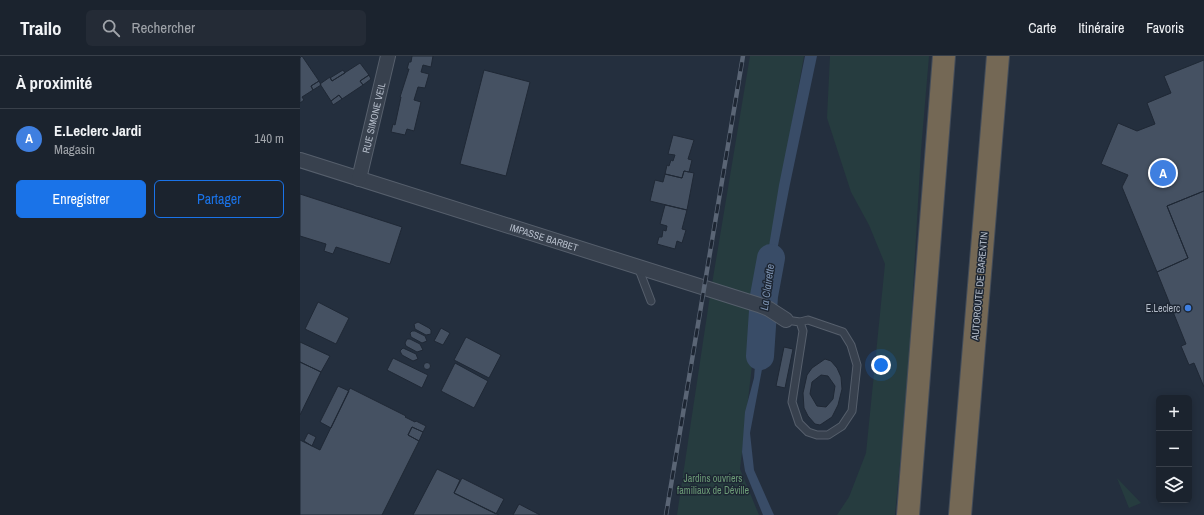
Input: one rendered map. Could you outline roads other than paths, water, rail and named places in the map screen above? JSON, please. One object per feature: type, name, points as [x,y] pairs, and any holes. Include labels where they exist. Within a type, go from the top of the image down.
[{"type":"highway","points":[[908,515],[944,56]]},
{"type":"highway","name":"AUTOROUTE DE BARENTIN","points":[[960,515],[998,56]]},
{"type":"street","name":"RUE SIMONE VEIL","points":[[359,179],[388,56]]},
{"type":"street","name":"IMPASSE BARBET","points":[[300,160],[764,307],[786,320]]},
{"type":"lane","points":[[638,267],[651,300]]},
{"type":"lane","points":[[786,320],[800,322],[808,320],[843,332],[851,345],[857,365],[852,411],[842,426],[828,435],[817,435],[808,432],[798,424],[792,402],[803,331],[800,322]]},
{"type":"water","points":[[805,56],[817,56],[768,297],[761,295],[779,185]]},
{"type":"water","points":[[759,317],[766,317],[763,364],[750,433],[754,470],[774,515],[763,515],[745,471],[742,452],[745,412],[754,378]]},
{"type":"waterway","name":"La Clairette","points":[[760,356],[764,296],[771,258]]},
{"type":"railway","points":[[666,515],[743,56]]},
{"type":"place","name":"E.Leclerc Jardi","points":[[1163,173]]},
{"type":"place","name":"E.Leclerc","points":[[1188,308]]},
{"type":"park label","name":"Jardins ouvriers familiaux de Déville","points":[[713,484]]}]
